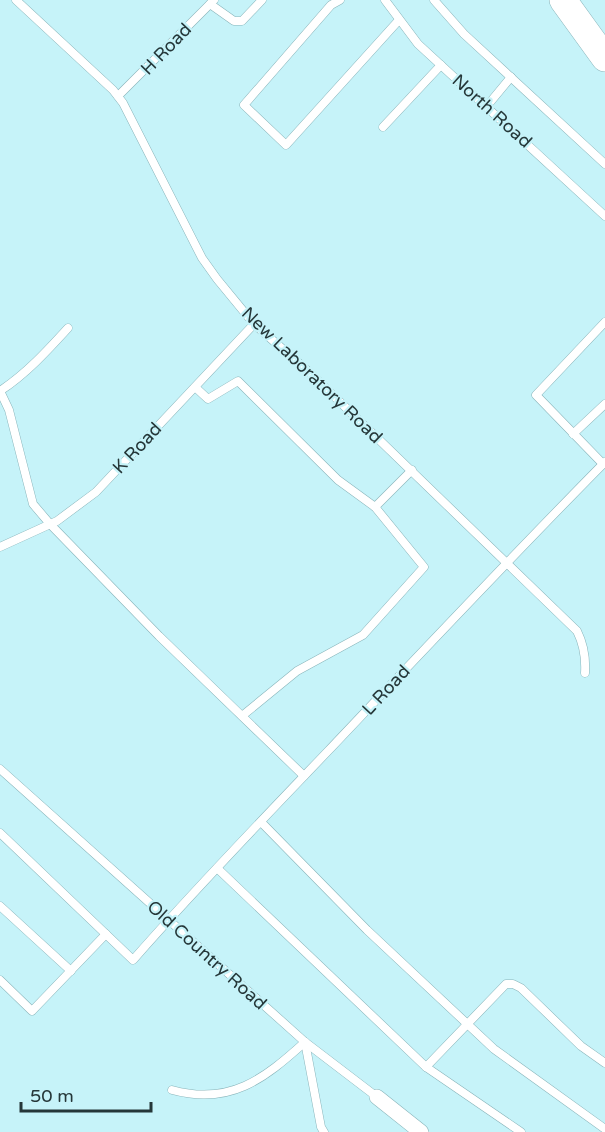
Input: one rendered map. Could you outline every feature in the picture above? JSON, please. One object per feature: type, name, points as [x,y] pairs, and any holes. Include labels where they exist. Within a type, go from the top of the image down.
[{"type":"highway","points":[[563,0],[605,58]]},
{"type":"highway","points":[[572,0],[605,33]]},
{"type":"street","name":"Old Country Road","points":[[377,1097],[421,1132]]},
{"type":"lane","name":"New Laboratory Road","points":[[16,0],[118,96],[135,123],[202,258],[254,324],[309,372],[577,631],[586,658],[585,673]]},
{"type":"lane","points":[[212,2],[234,21],[242,21],[262,0]]},
{"type":"lane","points":[[340,0],[331,5],[244,105],[286,144],[399,20]]},
{"type":"lane","name":"North Road","points":[[385,0],[417,44],[605,216]]},
{"type":"lane","points":[[434,0],[464,34],[605,164]]},
{"type":"lane","name":"H Road","points":[[118,96],[212,2]]},
{"type":"lane","points":[[383,128],[441,65]]},
{"type":"lane","points":[[487,106],[511,78]]},
{"type":"lane","points":[[604,463],[536,395],[605,322]]},
{"type":"lane","name":"K Road","points":[[0,546],[50,524],[96,492],[254,324]]},
{"type":"lane","points":[[68,328],[17,380],[0,391],[9,410],[33,504],[159,636],[304,776]]},
{"type":"lane","points":[[195,387],[208,399],[238,381],[338,480],[375,507],[424,567],[363,635],[297,671],[242,716]]},
{"type":"lane","points":[[573,434],[605,404]]},
{"type":"lane","name":"L Road","points":[[106,934],[133,960],[304,776],[604,463]]},
{"type":"lane","points":[[375,507],[412,470]]},
{"type":"lane","name":"Old Country Road","points":[[0,770],[305,1042],[377,1097]]},
{"type":"lane","points":[[261,822],[367,930],[494,1049],[605,1129]]},
{"type":"lane","points":[[0,833],[106,934],[32,1011],[0,981]]},
{"type":"lane","points":[[217,868],[426,1067],[521,1132]]},
{"type":"lane","points":[[0,906],[71,971]]},
{"type":"lane","points":[[426,1067],[507,984],[521,988],[581,1046],[605,1063]]},
{"type":"lane","points":[[172,1090],[202,1096],[234,1091],[265,1076],[305,1042],[321,1127],[324,1132]]}]
